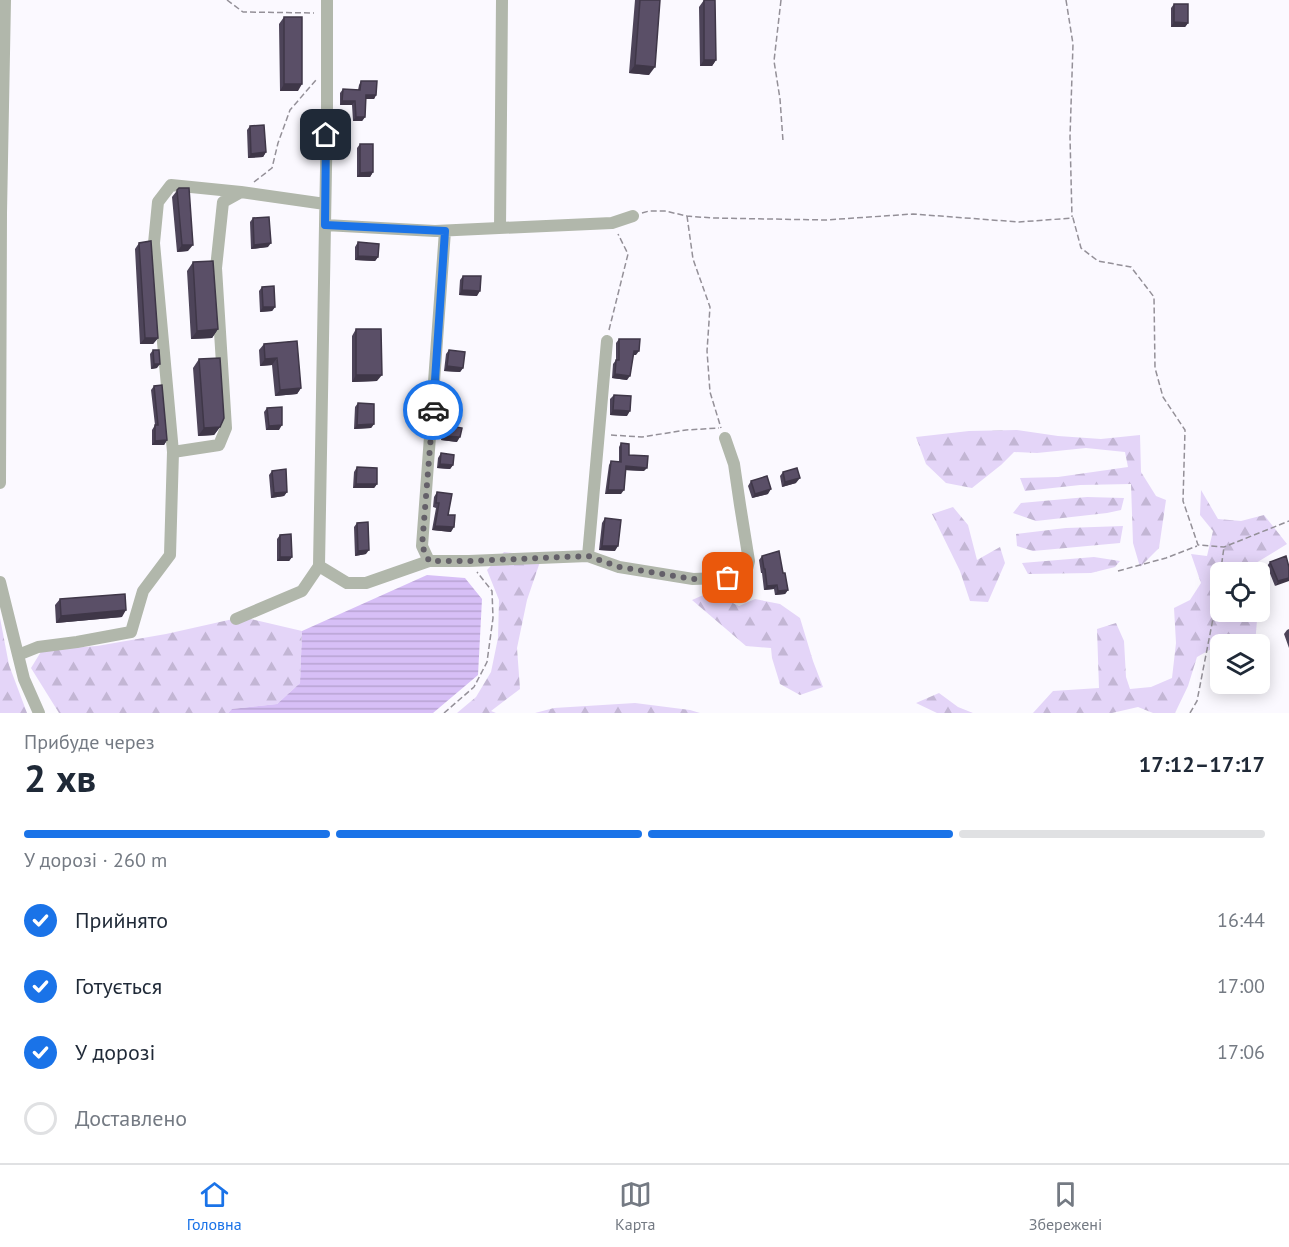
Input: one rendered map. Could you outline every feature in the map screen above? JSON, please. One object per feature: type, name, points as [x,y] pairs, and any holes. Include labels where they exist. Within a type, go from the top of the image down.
[{"type":"street","points":[[0,483],[0,213],[5,0]]},
{"type":"street","points":[[500,228],[502,0]]},
{"type":"street","points":[[236,619],[302,591],[318,566],[327,6]]},
{"type":"street","points":[[18,655],[38,646],[77,642],[131,632],[143,591],[170,555],[173,452],[154,243],[158,202],[171,185],[325,204]]},
{"type":"street","points":[[173,452],[219,445],[226,428],[216,268],[223,202],[241,192]]},
{"type":"street","points":[[325,225],[445,231],[612,223],[633,216]]},
{"type":"street","points":[[429,561],[422,546],[445,231]]},
{"type":"street","points":[[588,556],[607,341]]},
{"type":"street","points":[[318,566],[347,583],[366,583],[429,561],[588,556],[619,567],[693,579],[745,577],[750,561],[734,464],[725,438]]},
{"type":"street","points":[[0,582],[24,679],[39,713]]},
{"type":"path","points":[[227,0],[243,12],[327,6]]},
{"type":"path","points":[[782,0],[774,61],[783,141]]},
{"type":"path","points":[[1066,0],[1073,44],[1070,137],[1072,218],[1081,248],[1098,261],[1131,267],[1154,297],[1155,368],[1163,398],[1185,430],[1183,501],[1198,545]]},
{"type":"path","points":[[241,192],[272,168],[290,110],[327,68]]},
{"type":"path","points":[[633,216],[649,211],[665,211],[712,218],[826,220],[913,214],[1019,222],[1072,218]]},
{"type":"path","points":[[598,434],[642,437],[686,430],[721,428],[710,392],[707,351],[710,306],[693,259],[687,216]]},
{"type":"path","points":[[607,341],[628,254],[612,223]]},
{"type":"path","points":[[1118,571],[1166,558],[1198,545],[1224,547],[1289,521]]},
{"type":"path","points":[[1190,713],[1197,701],[1217,598],[1224,547]]},
{"type":"path","points":[[444,713],[474,687],[487,662],[493,618],[492,591],[469,561]]},
{"type":"green space","points":[[1017,430],[1101,439],[1140,435],[1141,472],[1156,496],[1166,500],[1159,548],[1140,567],[1133,543],[1131,484],[1080,485],[1025,491],[1020,478],[1058,477],[1128,467],[1125,452],[1086,448],[1037,453],[1014,452],[972,488],[946,483],[926,464],[916,437],[969,431]]},
{"type":"green space","points":[[1201,490],[1218,519],[1241,521],[1264,515],[1287,544],[1258,562],[1210,562],[1210,622],[1257,622],[1256,634],[1210,634],[1210,650],[1197,657],[1188,686],[1175,713],[1153,713],[1138,707],[1112,713],[1033,713],[1053,691],[1099,688],[1097,629],[1116,623],[1124,641],[1126,677],[1130,689],[1151,687],[1172,678],[1176,643],[1174,608],[1190,600],[1201,583],[1191,554],[1207,556],[1213,531],[1200,515]]},
{"type":"green space","points":[[1087,497],[1124,498],[1121,510],[1107,513],[1036,521],[1013,513],[1021,503]]},
{"type":"green space","points":[[953,507],[968,525],[977,560],[1000,547],[1005,563],[988,602],[970,601],[960,571],[932,514]]},
{"type":"green space","points":[[1123,526],[1120,543],[1033,551],[1017,546],[1016,534],[1066,528]]},
{"type":"green space","points":[[504,552],[542,556],[527,600],[517,648],[520,689],[491,711],[496,713],[457,713],[476,697],[491,672],[498,638],[499,600],[487,570]]},
{"type":"green space","points":[[1094,557],[1120,561],[1115,567],[1091,573],[1028,574],[1022,563]]},
{"type":"green space","points":[[708,593],[739,606],[755,599],[780,604],[800,618],[823,687],[800,695],[780,684],[771,648],[746,646],[692,600]]},
{"type":"green space","points":[[242,617],[302,631],[300,683],[277,704],[232,709],[228,713],[59,713],[31,668],[42,650],[97,646]]},
{"type":"green space","points":[[0,618],[9,665],[27,713],[0,713]]},
{"type":"green space","points":[[939,693],[958,707],[973,713],[937,713],[916,703]]},
{"type":"green space","points":[[635,703],[700,713],[535,713],[554,708]]},
{"type":"shaded area","points":[[427,575],[465,578],[482,599],[478,675],[433,713],[228,713],[232,709],[277,704],[300,683],[302,631]]},
{"type":"building","points":[[640,0],[660,0],[655,67],[635,65]]},
{"type":"building","points":[[704,0],[715,0],[716,60],[704,60]]},
{"type":"building","points":[[1174,4],[1188,4],[1188,23],[1174,22]]},
{"type":"building","points":[[284,17],[302,17],[302,84],[284,84]]},
{"type":"building","points":[[361,81],[377,81],[376,95],[366,95],[365,117],[356,117],[355,101],[342,101],[343,89],[360,90]]},
{"type":"building","points":[[264,125],[266,152],[251,154],[250,126]]},
{"type":"building","points":[[360,144],[373,144],[373,172],[360,173]]},
{"type":"building","points":[[189,188],[193,245],[182,245],[177,190]]},
{"type":"building","points":[[269,217],[271,243],[254,245],[253,218]]},
{"type":"building","points":[[151,241],[158,338],[145,338],[139,243]]},
{"type":"building","points":[[358,242],[379,244],[378,257],[358,256]]},
{"type":"building","points":[[213,261],[218,329],[197,331],[193,262]]},
{"type":"building","points":[[463,276],[481,276],[480,291],[462,290]]},
{"type":"building","points":[[274,286],[275,307],[263,307],[262,287]]},
{"type":"building","points":[[356,329],[381,329],[382,375],[356,375]]},
{"type":"building","points":[[619,339],[640,339],[639,351],[634,351],[630,376],[615,374],[616,360],[619,360]]},
{"type":"building","points":[[297,341],[301,388],[280,390],[277,358],[265,359],[264,344]]},
{"type":"building","points":[[153,350],[159,350],[160,364],[154,364]]},
{"type":"building","points":[[449,350],[465,352],[463,368],[447,366]]},
{"type":"building","points":[[220,358],[224,418],[220,427],[204,428],[199,359]]},
{"type":"building","points":[[162,385],[167,440],[155,441],[155,425],[158,425],[154,386]]},
{"type":"building","points":[[614,395],[631,396],[630,411],[613,410]]},
{"type":"building","points":[[358,403],[374,404],[374,424],[357,425]]},
{"type":"building","points":[[282,407],[282,425],[269,426],[267,408]]},
{"type":"building","points":[[445,407],[458,409],[456,427],[462,428],[460,437],[444,436],[447,421],[443,421]]},
{"type":"building","points":[[621,443],[629,444],[629,455],[648,456],[647,468],[626,466],[624,490],[608,490],[611,461],[621,462]]},
{"type":"building","points":[[441,453],[454,455],[453,465],[440,464]]},
{"type":"building","points":[[357,467],[377,468],[377,484],[356,484]]},
{"type":"building","points":[[797,468],[800,478],[785,482],[783,472]]},
{"type":"building","points":[[286,469],[287,492],[274,493],[272,471]]},
{"type":"building","points":[[767,476],[771,489],[755,494],[751,481]]},
{"type":"building","points":[[437,492],[452,494],[448,515],[455,515],[454,527],[435,526],[439,503],[436,503]]},
{"type":"building","points":[[605,518],[621,520],[618,546],[602,546]]},
{"type":"building","points":[[368,522],[369,550],[358,551],[357,523]]},
{"type":"building","points":[[291,534],[292,557],[280,557],[280,535]]},
{"type":"building","points":[[779,551],[788,590],[778,591],[777,585],[767,586],[762,556]]},
{"type":"building","points":[[1286,556],[1289,578],[1278,581],[1270,562]]},
{"type":"building","points":[[125,594],[126,610],[61,616],[60,599]]},
{"type":"way so far","points":[[433,410],[422,546],[429,561],[588,556],[619,567],[693,579],[728,578]]},
{"type":"route","points":[[326,135],[325,225],[445,231],[433,410]]}]
